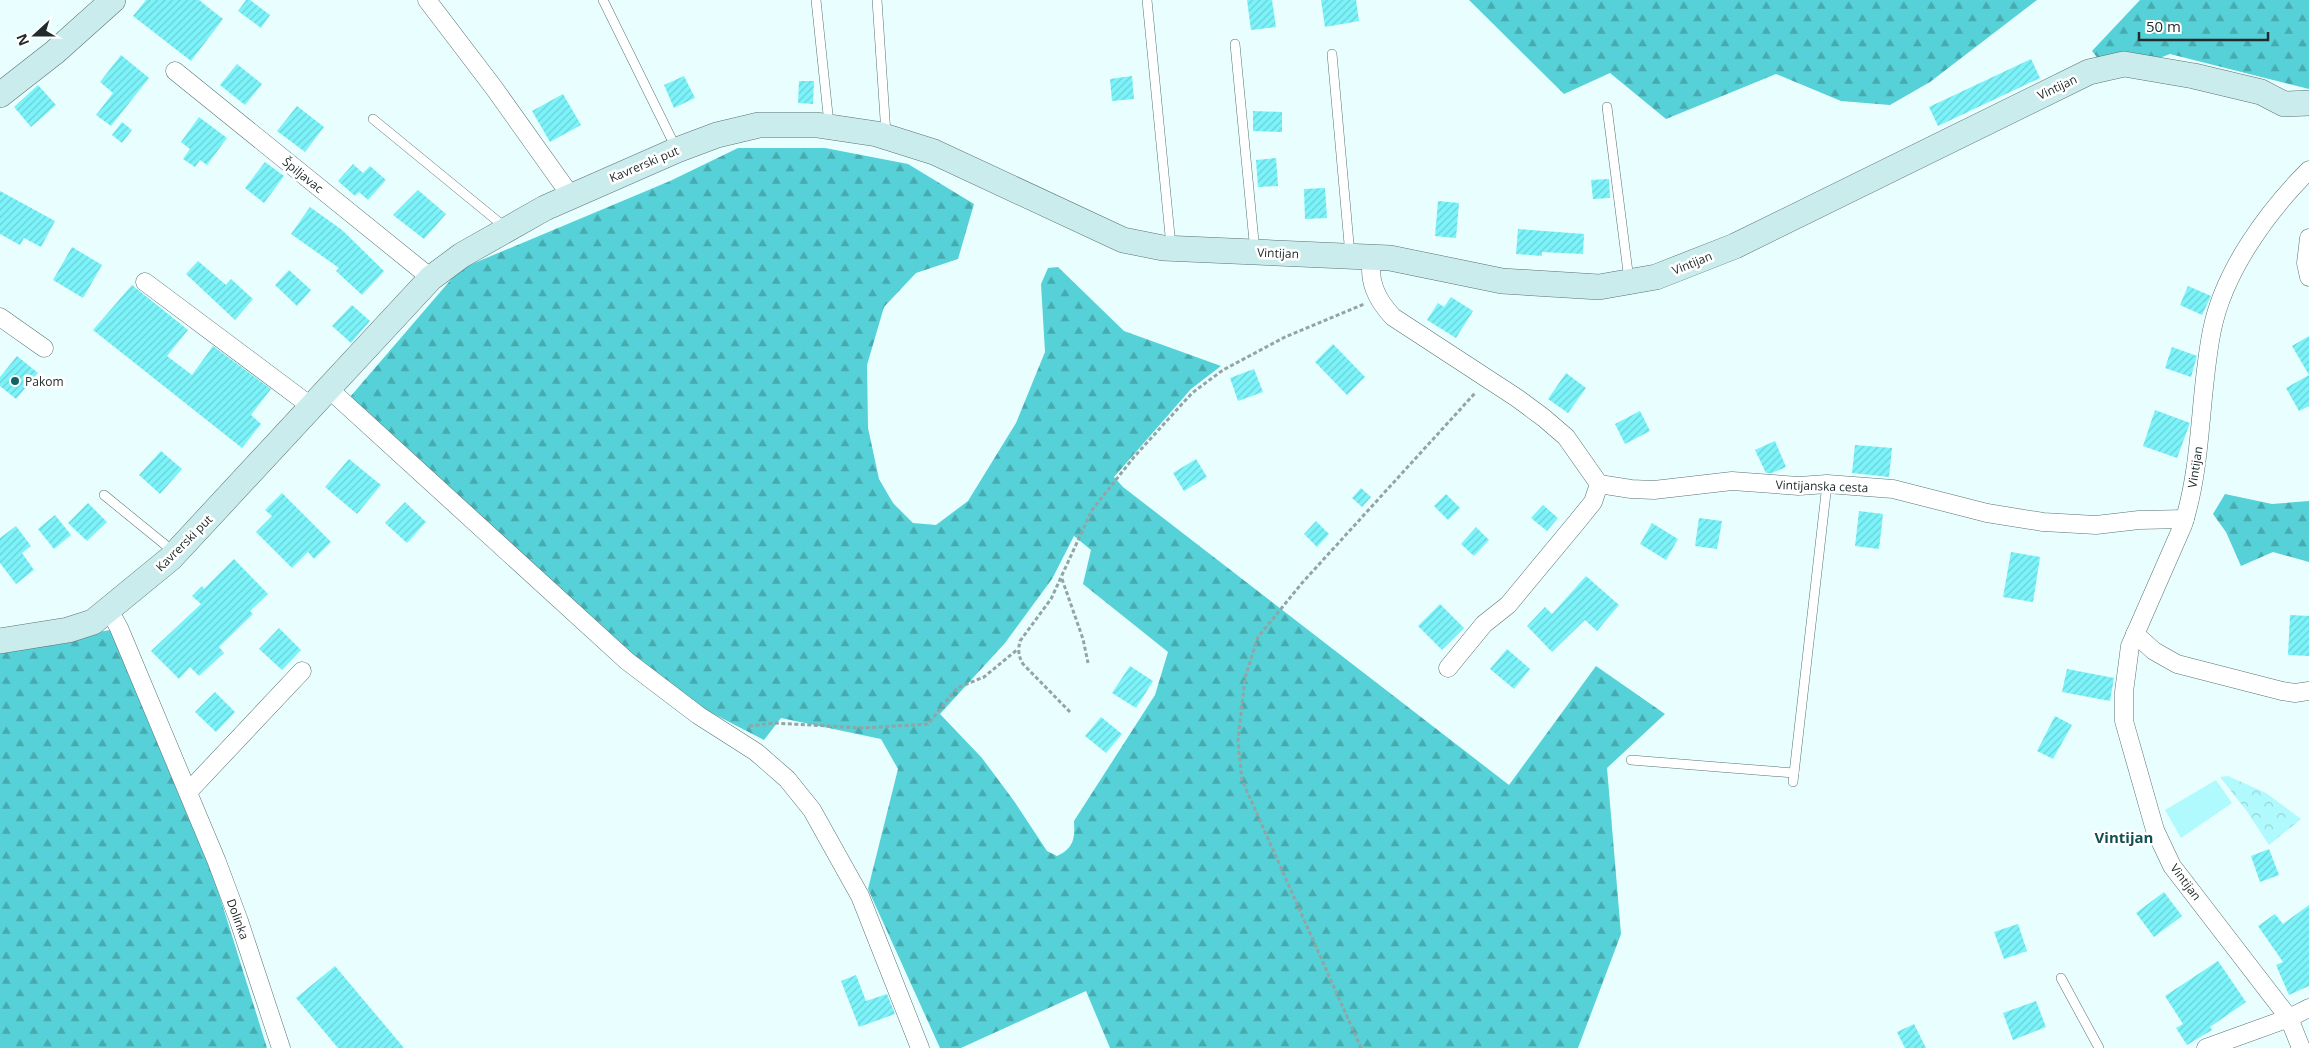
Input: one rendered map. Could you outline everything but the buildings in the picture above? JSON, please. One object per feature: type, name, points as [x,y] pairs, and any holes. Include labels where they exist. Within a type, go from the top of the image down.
[{"type":"main road","points":[[0,95],[55,52],[113,0]]},
{"type":"main road","name":"Vintijan","points":[[1040,201],[1123,240],[1171,248],[1390,258],[1502,281],[1600,287],[1656,277],[1735,246],[2089,72],[2124,64],[2194,76],[2260,92],[2284,104],[2309,103]]},
{"type":"main road","name":"Kavrerski put","points":[[0,641],[68,630],[93,622],[176,554],[431,278],[462,255],[571,196],[677,150],[717,135],[759,125],[817,125],[886,136],[934,152],[1040,201]]},
{"type":"street","points":[[427,0],[494,88],[571,196]]},
{"type":"street","name":"Špiljavac","points":[[175,71],[431,278]]},
{"type":"street","name":"Vintijan","points":[[2300,1048],[2289,1018],[2172,866],[2155,830],[2124,721],[2124,692],[2128,655],[2135,634],[2185,519],[2199,447],[2212,330],[2218,309],[2245,251],[2268,217],[2309,170]]},
{"type":"street","points":[[2309,238],[2306,263],[2309,277]]},
{"type":"street","points":[[1361,256],[1378,298],[1393,317],[1517,398],[1566,437],[1599,484],[1593,502],[1582,516],[1508,606],[1484,624],[1448,668]]},
{"type":"street","points":[[145,282],[312,407]]},
{"type":"street","points":[[0,317],[44,348]]},
{"type":"street","points":[[329,389],[627,661],[698,715],[756,752],[787,780],[812,810],[860,896],[920,1048]]},
{"type":"street","name":"Vintijanska cesta","points":[[1599,484],[1631,489],[1654,490],[1732,481],[1799,486],[1827,484],[1893,489],[1988,513],[2043,522],[2096,525],[2139,520],[2185,519]]},
{"type":"street","name":"Dolinka","points":[[108,610],[119,628],[188,792],[239,921],[280,1048]]},
{"type":"street","points":[[2135,634],[2154,651],[2177,664],[2282,691],[2295,693],[2309,691]]},
{"type":"street","points":[[188,792],[302,672]]},
{"type":"street","points":[[2206,1048],[2289,1018],[2309,1008]]},
{"type":"lane","points":[[603,0],[677,150]]},
{"type":"lane","points":[[816,0],[830,127]]},
{"type":"lane","points":[[877,0],[886,136]]},
{"type":"lane","points":[[1147,0],[1171,248]]},
{"type":"lane","points":[[1235,44],[1255,252]]},
{"type":"lane","points":[[1332,54],[1361,256]]},
{"type":"lane","points":[[1607,107],[1630,283]]},
{"type":"lane","points":[[373,119],[507,230]]},
{"type":"lane","points":[[1631,760],[1794,778],[1827,484]]},
{"type":"lane","points":[[104,495],[176,554]]},
{"type":"lane","points":[[2060,978],[2099,1048]]},
{"type":"path","points":[[1070,712],[1023,664],[1018,649],[1020,641],[1050,599],[1062,578],[1092,510],[1134,457],[1192,393],[1223,370],[1285,337],[1378,298]]},
{"type":"path","points":[[1361,1048],[1242,780],[1238,740],[1245,678],[1258,637],[1302,584],[1440,429],[1468,403],[1484,378]]},
{"type":"path","points":[[1062,578],[1083,639],[1088,663]]},
{"type":"path","points":[[721,730],[774,723],[863,728],[928,724],[957,688],[984,676],[1018,649]]},
{"type":"green space","points":[[1469,0],[2037,0],[1930,82],[1890,105],[1841,101],[1776,74],[1666,119],[1610,73],[1564,94]]},
{"type":"green space","points":[[2140,0],[2309,0],[2309,89],[2170,54],[2112,76],[2092,51]]},
{"type":"green space","points":[[738,148],[825,148],[908,164],[974,204],[958,259],[916,273],[884,307],[867,365],[868,428],[879,479],[893,503],[913,523],[936,525],[968,501],[1016,423],[1045,352],[1041,284],[1048,268],[1058,267],[1124,331],[1221,366],[1191,389],[1114,477],[1123,487],[1509,785],[1596,666],[1665,714],[1607,768],[1621,934],[1578,1048],[1110,1048],[1086,991],[961,1048],[940,1048],[868,889],[898,769],[881,739],[781,718],[764,740],[681,697],[511,549],[350,397],[460,269],[670,181]],"holes":[[[1074,536],[1091,550],[1083,584],[1168,652],[1155,695],[1074,821],[1074,837],[1070,846],[1057,856],[1047,851],[1014,801],[982,758],[940,714],[1005,643],[1052,579]]]},
{"type":"green space","points":[[2225,494],[2272,504],[2309,501],[2309,562],[2273,552],[2241,566],[2226,532],[2213,514]]},
{"type":"green space","points":[[110,630],[215,881],[267,1048],[0,1048],[0,649]]},
{"type":"green space","points":[[2228,776],[2266,793],[2301,819],[2269,845],[2246,810],[2220,777]]},
{"type":"green space","points":[[2216,780],[2232,803],[2181,838],[2165,810]]},
{"type":"place","name":"Pakom","points":[[15,381]]},
{"type":"district","name":"Vintijan","points":[[2124,837]]}]
